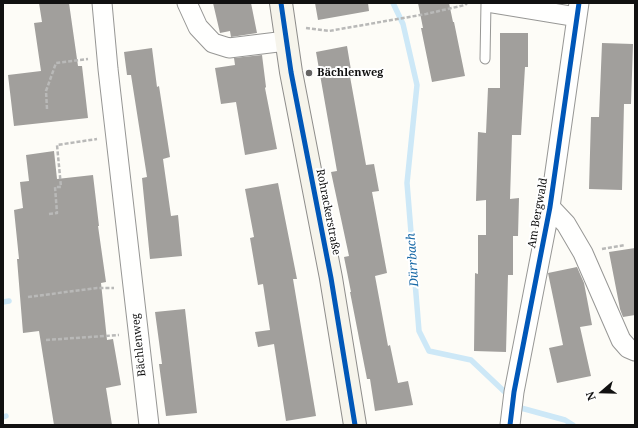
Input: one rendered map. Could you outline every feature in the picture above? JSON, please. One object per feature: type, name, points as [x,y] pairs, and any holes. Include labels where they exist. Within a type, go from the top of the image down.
[{"type":"street","name":"Bächlenweg","points":[[102,3],[115,136],[149,425]]},
{"type":"street","points":[[187,3],[198,27],[213,43],[229,48],[286,33]]},
{"type":"street","name":"Rohrackerstraße","points":[[281,3],[298,109],[331,278],[355,425]]},
{"type":"street","points":[[492,3],[578,10]]},
{"type":"street","name":"Am Bergwald","points":[[510,424],[514,392],[550,208],[578,10]]},
{"type":"street","name":"Am Bergwald","points":[[550,208],[566,224],[583,253],[621,340],[628,348],[635,351]]},
{"type":"lane","points":[[484,59],[486,3]]},
{"type":"path","points":[[286,33],[329,31],[426,14],[465,5],[467,3]]},
{"type":"path","points":[[47,109],[46,91],[56,63],[107,56]]},
{"type":"path","points":[[49,214],[58,213],[55,187],[61,187],[58,145],[115,136]]},
{"type":"path","points":[[583,253],[625,245]]},
{"type":"path","points":[[28,297],[97,288],[133,288]]},
{"type":"path","points":[[46,340],[138,334]]},
{"type":"building","points":[[39,3],[69,3],[78,66],[82,66],[88,118],[14,126],[8,75],[41,71],[34,23],[42,22]]},
{"type":"building","points":[[213,3],[251,3],[257,33],[231,37],[230,31],[220,33]]},
{"type":"building","points":[[315,3],[368,3],[369,11],[318,20]]},
{"type":"building","points":[[418,3],[449,3],[465,76],[432,82],[421,28],[423,28]]},
{"type":"building","points":[[500,33],[528,33],[528,67],[525,67],[521,135],[512,135],[510,199],[519,198],[518,236],[513,236],[513,275],[508,275],[506,352],[474,351],[475,273],[478,274],[478,235],[486,235],[486,200],[476,201],[478,132],[486,133],[488,88],[500,88]]},
{"type":"building","points":[[602,43],[633,44],[631,104],[624,104],[622,190],[589,189],[591,117],[599,117]]},
{"type":"building","points":[[347,46],[351,70],[349,71],[366,165],[374,164],[379,191],[372,192],[387,273],[375,276],[388,346],[390,345],[398,383],[408,381],[413,405],[375,411],[370,379],[367,379],[344,257],[349,256],[331,172],[337,171],[316,52]]},
{"type":"building","points":[[152,48],[157,87],[159,86],[170,157],[163,159],[171,216],[178,215],[182,256],[150,259],[142,178],[147,177],[131,75],[127,75],[124,52]]},
{"type":"building","points":[[262,55],[265,88],[277,149],[245,155],[236,102],[221,104],[215,68],[235,65],[234,58]]},
{"type":"building","points":[[54,151],[57,179],[93,175],[106,282],[101,283],[107,340],[113,339],[121,385],[106,388],[112,425],[54,425],[39,331],[23,333],[17,259],[19,259],[14,210],[23,208],[20,182],[29,181],[26,155]]},
{"type":"building","points":[[278,183],[297,279],[293,279],[316,416],[286,421],[274,344],[258,347],[255,332],[270,330],[263,284],[258,285],[250,238],[254,237],[245,189]]},
{"type":"building","points":[[635,248],[635,315],[623,317],[620,309],[609,252]]},
{"type":"building","points":[[577,267],[584,283],[592,325],[580,327],[591,376],[557,383],[549,348],[563,345],[548,273]]},
{"type":"building","points":[[185,309],[197,413],[166,416],[159,364],[162,364],[155,312]]},
{"type":"waterway","name":"Dürrbach","points":[[393,3],[403,24],[417,85],[407,183],[419,331],[429,351],[471,360],[509,396]]},
{"type":"waterway","points":[[3,302],[9,301]]},
{"type":"waterway","name":"Dürrbach","points":[[516,403],[521,408],[565,420],[573,425]]},
{"type":"cycle path","points":[[281,3],[291,72],[331,278],[355,425]]},
{"type":"cycle path","points":[[510,425],[514,392],[550,207],[579,3]]},
{"type":"place","name":"Bächlenweg","points":[[309,73]]}]
